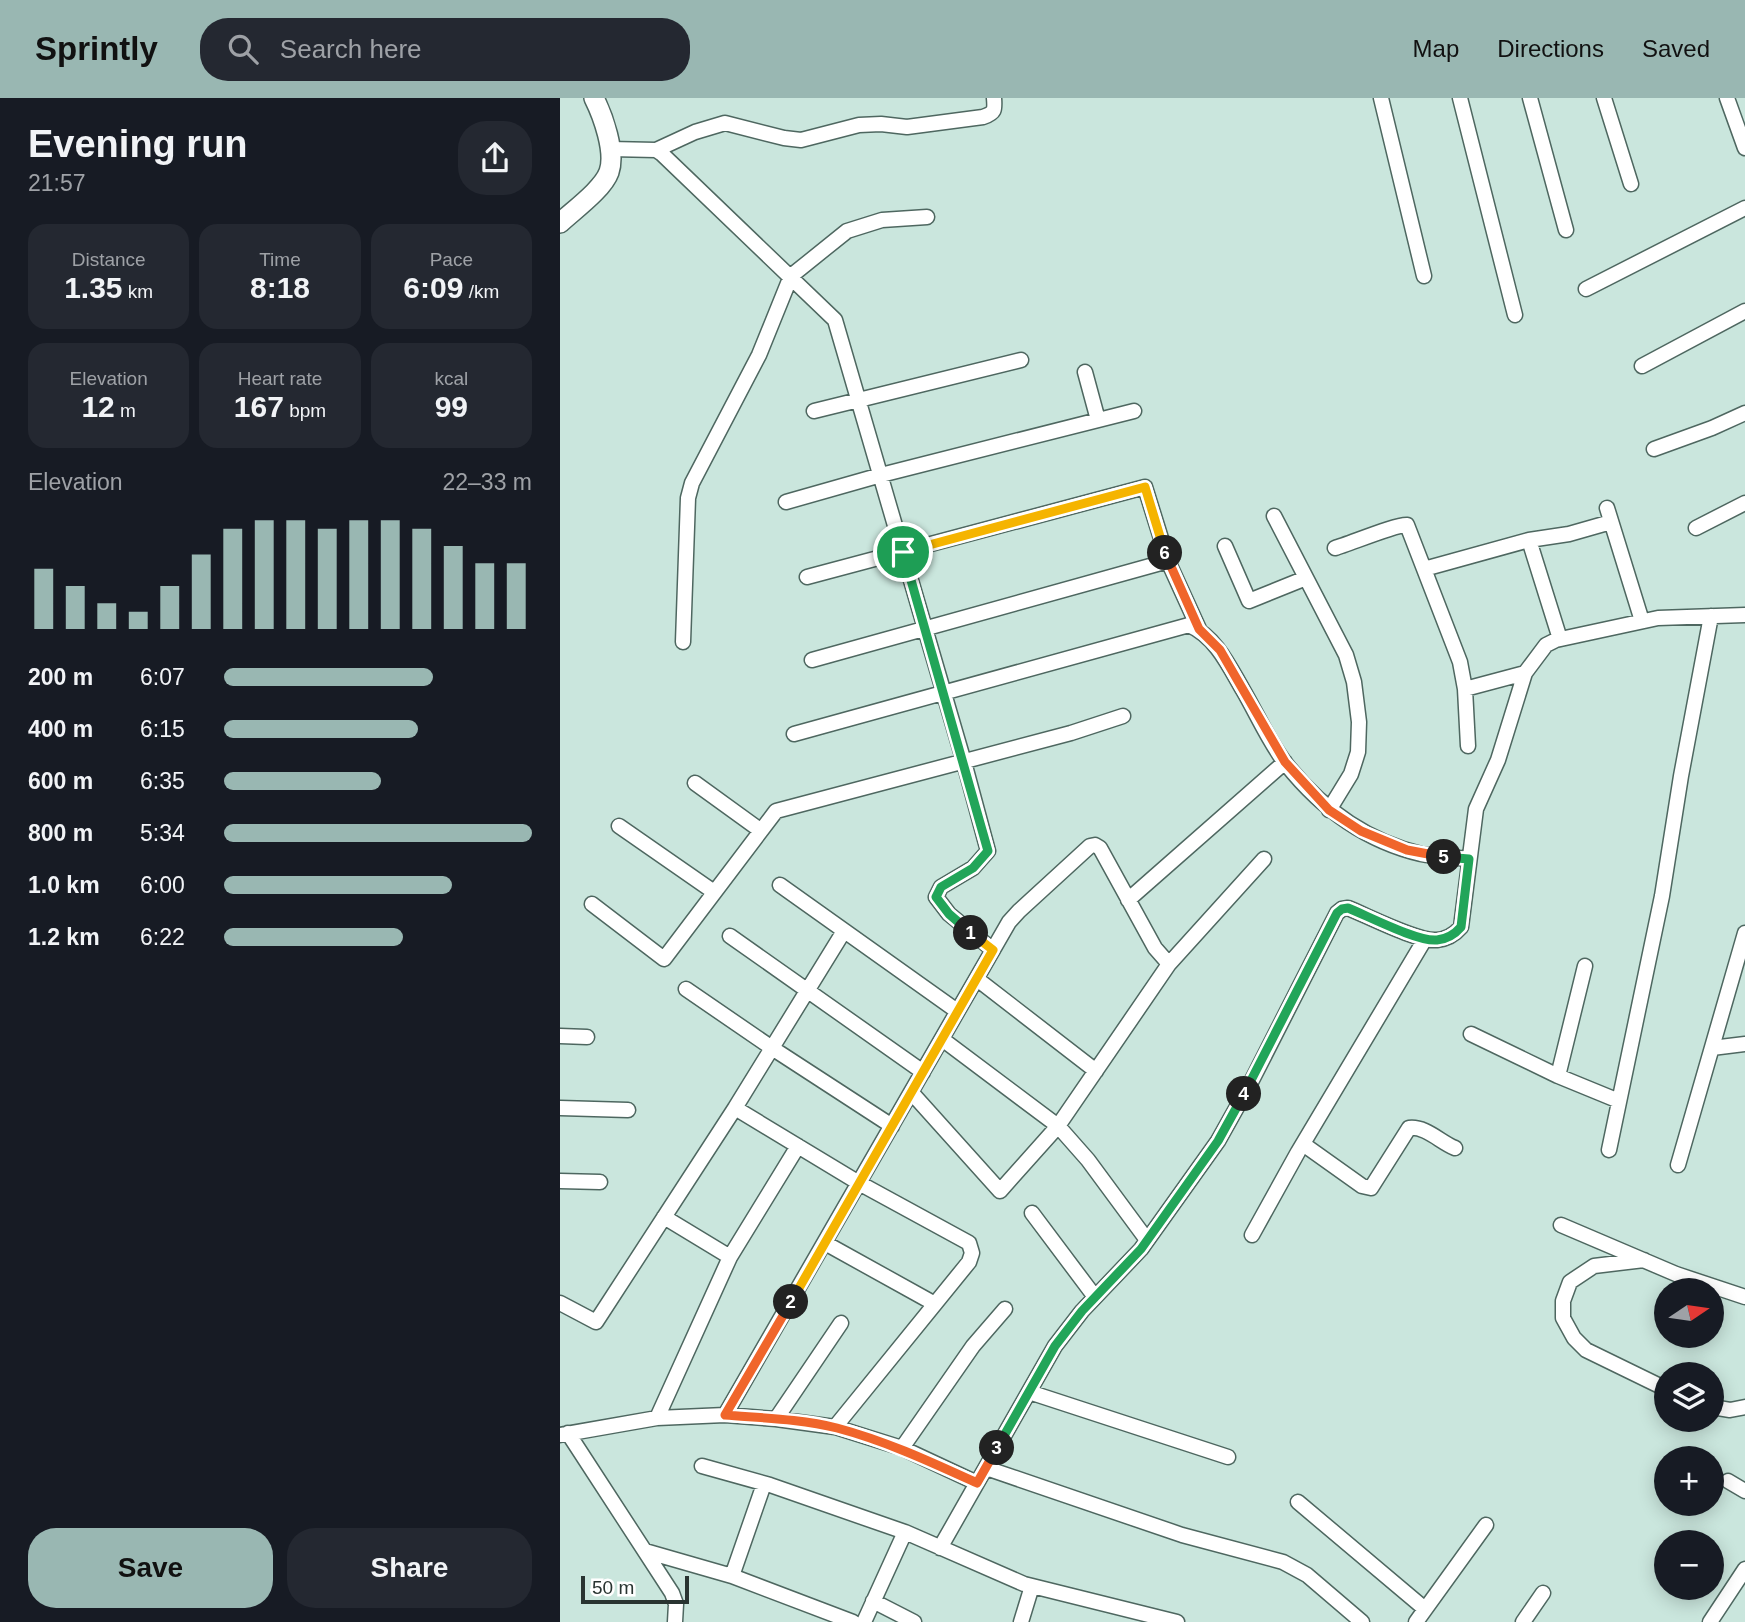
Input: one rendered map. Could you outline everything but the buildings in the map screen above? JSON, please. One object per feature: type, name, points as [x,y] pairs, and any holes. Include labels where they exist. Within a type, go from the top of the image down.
[{"type":"street","points":[[560,223],[601,184],[610,171],[610,149],[603,116],[594,98]]},
{"type":"street","points":[[1381,98],[1424,276]]},
{"type":"street","points":[[1460,98],[1515,315]]},
{"type":"street","points":[[1530,98],[1566,230]]},
{"type":"street","points":[[1604,98],[1631,184]]},
{"type":"street","points":[[1727,98],[1745,148]]},
{"type":"street","points":[[610,149],[656,150],[695,132],[725,123],[801,140],[859,125],[906,127],[984,117],[993,114],[998,99]]},
{"type":"street","points":[[656,150],[835,320],[926,628],[988,851],[973,868],[941,887],[936,897],[949,914],[993,950]]},
{"type":"street","points":[[1586,289],[1745,208]]},
{"type":"street","points":[[683,642],[688,498],[692,483],[759,355],[791,276],[847,231],[882,220],[927,217]]},
{"type":"street","points":[[1642,366],[1745,311]]},
{"type":"street","points":[[814,411],[1021,360]]},
{"type":"street","points":[[1085,372],[1098,420]]},
{"type":"street","points":[[786,502],[1134,411]]},
{"type":"street","points":[[1654,449],[1745,413]]},
{"type":"street","points":[[807,577],[1145,487],[1168,561],[1199,629],[1220,650],[1285,762],[1329,810],[1361,831],[1423,855],[1469,859]]},
{"type":"street","points":[[1696,528],[1745,503]]},
{"type":"street","points":[[1424,569],[1529,540],[1569,534],[1609,515],[1642,621]]},
{"type":"street","points":[[1274,516],[1346,655],[1354,682],[1359,722],[1358,752],[1351,774],[1329,810]]},
{"type":"street","points":[[1335,548],[1380,534],[1399,524],[1407,525],[1460,662],[1465,689],[1468,746]]},
{"type":"street","points":[[1529,540],[1560,639]]},
{"type":"street","points":[[1225,547],[1249,601],[1306,578]]},
{"type":"street","points":[[812,660],[1168,561]]},
{"type":"street","points":[[940,1548],[1055,1346],[1147,1240],[1218,1141],[1337,913],[1348,908],[1425,939],[1439,940],[1455,934],[1461,927],[1476,809],[1498,760],[1525,673],[1546,645],[1560,639],[1658,618],[1745,615]]},
{"type":"street","points":[[1609,1150],[1662,897],[1711,616]]},
{"type":"street","points":[[794,734],[1189,625],[1199,629]]},
{"type":"street","points":[[1465,689],[1525,673]]},
{"type":"street","points":[[592,904],[664,959],[776,811],[964,762],[1124,716]]},
{"type":"street","points":[[1128,900],[1285,762]]},
{"type":"street","points":[[695,783],[760,830]]},
{"type":"street","points":[[619,826],[714,892]]},
{"type":"street","points":[[725,1415],[957,1011],[1009,922],[1019,911],[1090,846],[1096,845],[1155,948],[1169,964]]},
{"type":"street","points":[[911,1092],[1000,1191],[1058,1126],[1169,964],[1264,859]]},
{"type":"street","points":[[780,885],[957,1011]]},
{"type":"street","points":[[560,1303],[596,1322],[736,1108],[844,931]]},
{"type":"street","points":[[1678,1165],[1712,1048],[1738,978],[1745,933]]},
{"type":"street","points":[[730,936],[923,1072]]},
{"type":"street","points":[[1252,1235],[1425,939]]},
{"type":"street","points":[[1558,1076],[1585,966]]},
{"type":"street","points":[[976,979],[1096,1072]]},
{"type":"street","points":[[686,989],[892,1126]]},
{"type":"street","points":[[1471,1034],[1558,1076],[1619,1101]]},
{"type":"street","points":[[560,1036],[587,1037]]},
{"type":"street","points":[[942,1039],[1058,1126],[1088,1160],[1147,1240]]},
{"type":"street","points":[[1712,1048],[1745,1044]]},
{"type":"street","points":[[560,1108],[628,1110]]},
{"type":"street","points":[[736,1108],[859,1183],[969,1243],[972,1253],[969,1262],[835,1427]]},
{"type":"street","points":[[1303,1144],[1362,1186],[1371,1188],[1409,1128],[1418,1127],[1455,1148]]},
{"type":"street","points":[[657,1418],[730,1257],[798,1146]]},
{"type":"street","points":[[560,1181],[600,1182]]},
{"type":"street","points":[[1032,1213],[1095,1297]]},
{"type":"street","points":[[664,1217],[730,1257]]},
{"type":"street","points":[[1561,1225],[1644,1260],[1745,1297]]},
{"type":"street","points":[[825,1242],[935,1304]]},
{"type":"street","points":[[1644,1260],[1594,1266],[1570,1282],[1563,1301],[1563,1318],[1574,1338],[1586,1350],[1654,1383]]},
{"type":"street","points":[[902,1448],[973,1346],[1004,1309]]},
{"type":"street","points":[[776,1419],[841,1323]]},
{"type":"street","points":[[1029,1392],[1228,1457]]},
{"type":"street","points":[[1724,1409],[1745,1407]]},
{"type":"street","points":[[679,1621],[672,1593],[564,1434],[657,1418],[725,1415],[776,1419],[835,1427],[902,1448],[977,1483]]},
{"type":"street","points":[[702,1466],[905,1532],[1032,1586],[1177,1622]]},
{"type":"street","points":[[986,1468],[1182,1535],[1283,1562],[1307,1575],[1362,1622]]},
{"type":"street","points":[[1728,1480],[1745,1491]]},
{"type":"street","points":[[732,1576],[764,1484]]},
{"type":"street","points":[[1298,1502],[1425,1609]]},
{"type":"street","points":[[1416,1622],[1486,1525]]},
{"type":"street","points":[[863,1622],[905,1532]]},
{"type":"street","points":[[645,1551],[732,1576],[853,1622]]},
{"type":"street","points":[[1710,1622],[1745,1569]]},
{"type":"street","points":[[1021,1622],[1032,1586]]},
{"type":"street","points":[[1523,1622],[1543,1593]]},
{"type":"street","points":[[873,1601],[914,1622]]},
{"type":"route","points":[[1145,487],[1168,561],[1199,629],[1220,650],[1285,762],[1329,810],[1361,831],[1423,855],[1469,859],[1461,927],[1455,934],[1439,940],[1425,939],[1348,908],[1337,913],[1218,1141],[1141,1249],[1082,1311],[1055,1346],[977,1483],[902,1448],[835,1427],[725,1415],[993,950],[949,914],[936,897],[941,887],[973,868],[988,851],[903,552],[1145,487]]}]
